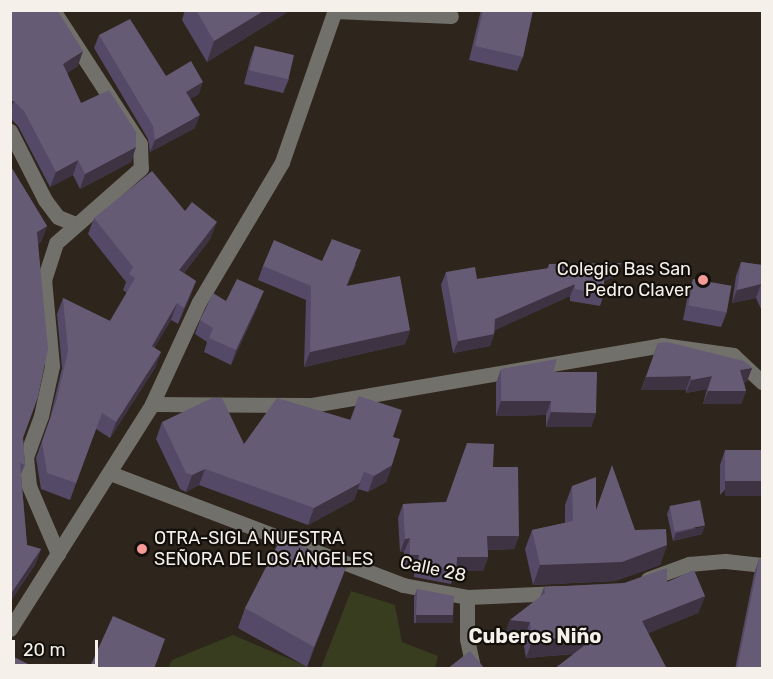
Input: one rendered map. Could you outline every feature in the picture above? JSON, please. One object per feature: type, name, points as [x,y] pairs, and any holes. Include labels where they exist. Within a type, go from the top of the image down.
[{"type":"street","points":[[53,10],[140,144],[141,168],[118,191],[75,224],[56,243],[44,279],[52,366],[41,416],[26,457],[28,486],[58,554]]},
{"type":"street","points":[[10,629],[152,404],[199,302],[282,162],[335,11],[451,16]]},
{"type":"street","points":[[10,131],[45,200],[58,217],[75,224]]},
{"type":"street","points":[[152,404],[312,405],[662,345],[733,355],[762,382]]},
{"type":"street","name":"Calle 28","points":[[110,473],[403,585],[467,597],[571,592]]},
{"type":"street","points":[[637,583],[689,564],[725,561],[762,565]]},
{"type":"street","points":[[467,597],[467,639],[473,669]]},
{"type":"green space","points":[[351,591],[395,605],[402,642],[438,656],[435,668],[321,668]]},
{"type":"green space","points":[[233,635],[311,668],[168,668],[172,660]]},
{"type":"building","points":[[10,10],[57,10],[83,51],[63,64],[81,103],[109,90],[136,132],[136,147],[85,174],[78,160],[56,172],[24,111],[14,101],[10,101]]},
{"type":"building","points":[[196,10],[265,10],[214,41]]},
{"type":"building","points":[[483,10],[533,10],[523,57],[475,46]]},
{"type":"building","points":[[130,19],[166,76],[191,61],[203,82],[186,92],[200,115],[155,140],[153,126],[99,35]]},
{"type":"building","points":[[255,46],[294,55],[288,79],[249,70]]},
{"type":"building","points":[[10,165],[47,226],[37,232],[48,349],[38,397],[23,438],[25,465],[20,463],[27,545],[41,549],[10,595],[10,531],[13,529],[10,529]]},
{"type":"building","points":[[152,171],[185,211],[192,202],[217,222],[179,270],[196,281],[184,308],[177,303],[152,346],[161,352],[116,422],[102,413],[76,483],[47,473],[42,442],[56,402],[68,351],[63,298],[110,321],[135,278],[129,274],[133,267],[94,218]]},
{"type":"building","points":[[332,239],[361,250],[346,286],[400,276],[410,330],[310,352],[311,286],[263,266],[274,240],[322,261]]},
{"type":"building","points":[[741,262],[762,265],[762,287],[761,284],[737,290]]},
{"type":"building","points":[[622,263],[604,271],[604,294],[575,289],[575,284],[495,319],[494,334],[458,341],[446,272],[475,267],[477,279],[549,268],[549,264]]},
{"type":"building","points":[[237,279],[264,291],[236,350],[209,338],[213,328],[200,320],[213,293],[226,301]]},
{"type":"building","points":[[693,279],[731,286],[727,312],[688,306]]},
{"type":"building","points":[[667,342],[744,361],[752,368],[740,370],[746,391],[708,391],[712,376],[691,380],[691,376],[646,377],[658,343]]},
{"type":"building","points":[[557,359],[553,372],[597,372],[596,413],[551,412],[551,401],[501,401],[501,369]]},
{"type":"building","points":[[359,396],[402,410],[393,437],[400,439],[392,465],[374,476],[364,472],[360,483],[314,508],[205,469],[192,475],[186,473],[162,422],[212,398],[222,398],[244,444],[277,398],[351,420]]},
{"type":"building","points":[[467,443],[494,444],[493,467],[518,467],[519,536],[487,536],[488,557],[457,557],[456,570],[419,563],[419,555],[410,555],[410,538],[405,539],[403,504],[446,502]]},
{"type":"building","points":[[725,450],[762,450],[762,481],[725,481]]},
{"type":"building","points":[[612,465],[635,530],[666,529],[667,545],[622,562],[540,565],[532,530],[573,521],[572,486],[596,477],[596,510]]},
{"type":"building","points":[[700,500],[705,526],[675,531],[670,506]]},
{"type":"building","points":[[281,538],[347,565],[314,647],[245,608]]},
{"type":"building","points":[[759,559],[762,559],[762,669],[737,669]]},
{"type":"building","points":[[667,568],[667,582],[694,570],[705,596],[642,621],[667,669],[554,669],[598,635],[532,641],[530,622],[510,620],[545,593],[544,587],[624,583]]},
{"type":"building","points":[[417,589],[454,596],[453,615],[416,615]]},
{"type":"building","points":[[113,616],[165,639],[154,669],[89,669]]},
{"type":"building","points":[[470,651],[485,669],[447,669]]},
{"type":"building","points":[[10,655],[38,669],[10,669]]},
{"type":"place","name":"Colegio Bas San Pedro Claver","points":[[703,280]]},
{"type":"place","name":"OTRA-SIGLA NUESTRA SEÑORA DE LOS ANGELES","points":[[142,549]]},
{"type":"district","name":"Cuberos Niño","points":[[535,636]]}]
